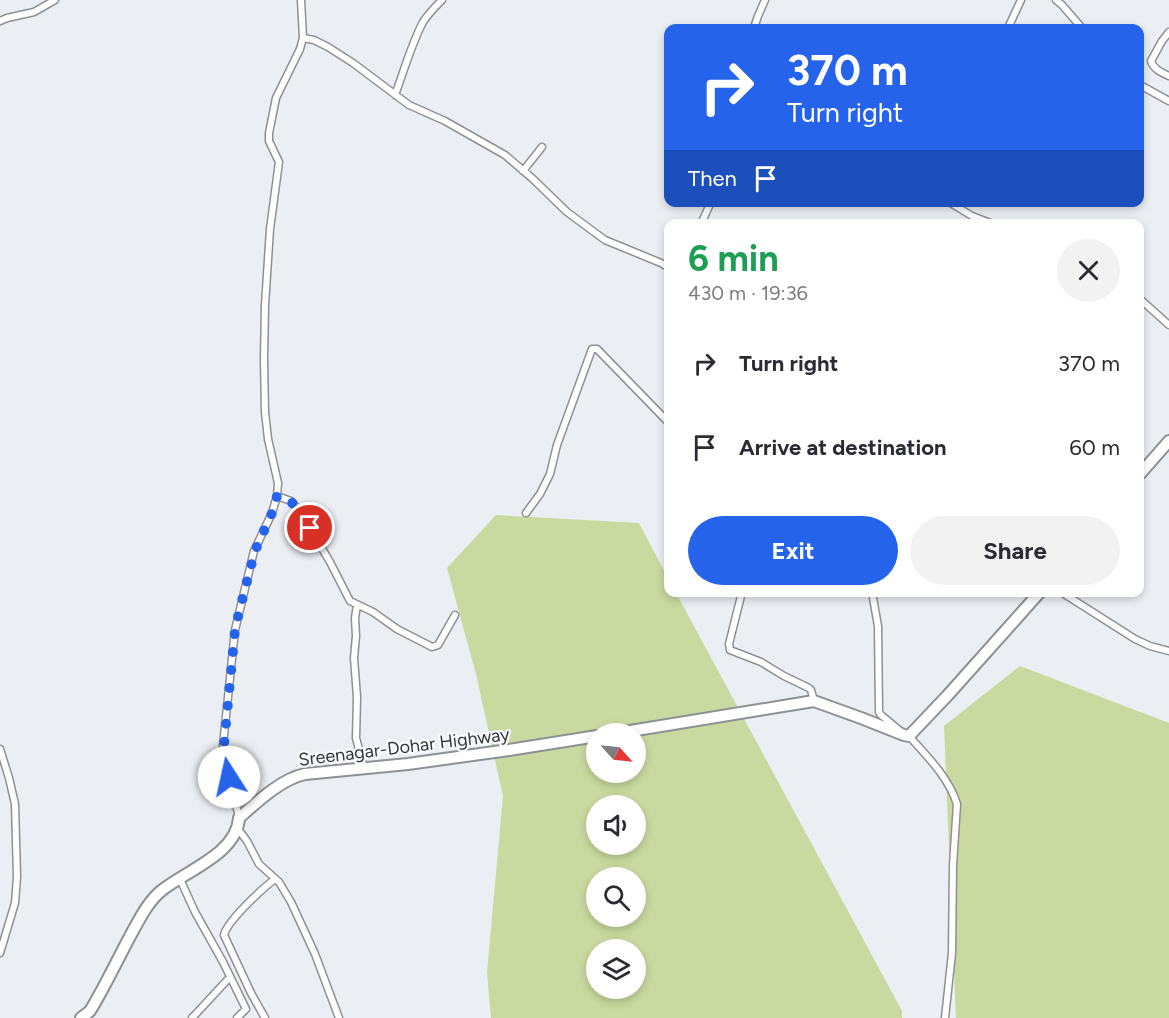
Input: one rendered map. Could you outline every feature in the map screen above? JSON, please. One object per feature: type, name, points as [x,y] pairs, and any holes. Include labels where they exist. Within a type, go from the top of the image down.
[{"type":"main road","points":[[1144,469],[1169,441]]},
{"type":"main road","points":[[646,728],[814,701],[906,736],[948,695],[1036,597]]},
{"type":"main road","name":"Sreenagar-Dohar Highway","points":[[81,1018],[90,1011],[146,909],[161,891],[220,851],[227,844],[239,823],[263,797],[291,778],[586,738]]},
{"type":"street","points":[[0,21],[34,12],[55,0]]},
{"type":"street","points":[[301,0],[303,38],[276,98],[269,133],[269,141],[279,162],[270,229],[265,305],[265,412],[268,440],[278,483],[277,496],[255,551],[235,630],[224,745],[226,765],[239,823],[259,864],[282,886],[295,910],[315,954],[339,1018]]},
{"type":"street","points":[[395,95],[423,22],[442,0]]},
{"type":"street","points":[[755,24],[765,0]]},
{"type":"street","points":[[1010,24],[1021,0]]},
{"type":"street","points":[[1056,0],[1078,24]]},
{"type":"street","points":[[1169,32],[1151,61],[1159,71],[1169,76]]},
{"type":"street","points":[[303,38],[314,40],[328,47],[409,105],[445,121],[505,156],[567,212],[605,240],[664,264]]},
{"type":"street","points":[[1144,86],[1169,100]]},
{"type":"street","points":[[523,171],[542,147]]},
{"type":"street","points":[[957,207],[980,219]]},
{"type":"street","points":[[1144,303],[1169,325]]},
{"type":"street","points":[[526,513],[540,494],[550,474],[557,445],[592,349],[597,349],[664,418]]},
{"type":"street","points":[[277,496],[288,499],[296,506],[330,562],[350,601],[432,647],[438,645],[455,615]]},
{"type":"street","points":[[741,597],[729,644],[730,650],[760,662],[809,688],[814,701]]},
{"type":"street","points":[[873,597],[878,626],[880,715],[899,729],[942,776],[955,796],[957,804],[953,865],[952,952],[945,1018]]},
{"type":"street","points":[[1069,597],[1135,639],[1169,651]]},
{"type":"street","points":[[357,605],[354,658],[357,738],[364,768]]},
{"type":"street","points":[[0,749],[15,804],[17,889],[0,954]]},
{"type":"street","points":[[180,879],[246,1009]]},
{"type":"street","points":[[265,1018],[224,935],[234,918],[275,879]]},
{"type":"street","points":[[192,1018],[230,977]]},
{"type":"street","points":[[237,1018],[257,1003]]},
{"type":"green space","points":[[496,515],[639,523],[664,570],[664,597],[678,597],[902,1011],[902,1018],[491,1018],[487,972],[503,796],[476,674],[447,568]]},
{"type":"green space","points":[[1020,666],[1169,723],[1169,1018],[956,1018],[944,726]]},
{"type":"route","points":[[229,777],[224,757],[224,745],[235,630],[255,551],[275,507],[277,496],[291,501],[310,528]]}]
